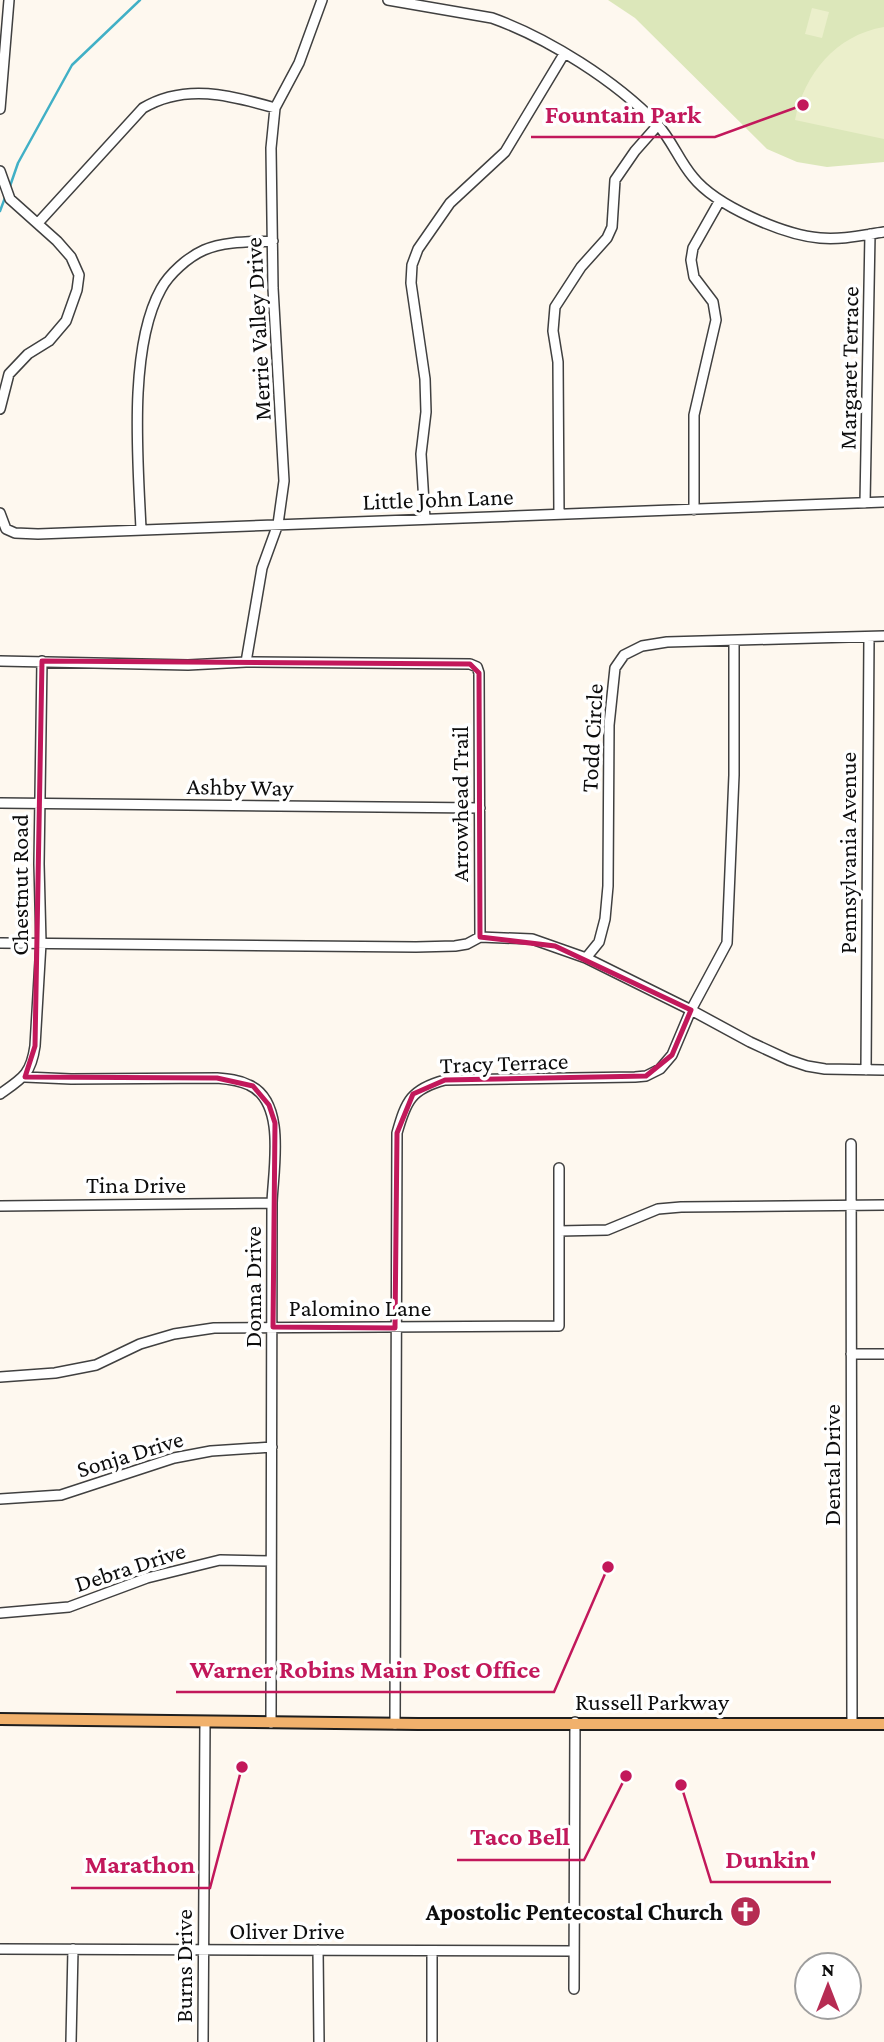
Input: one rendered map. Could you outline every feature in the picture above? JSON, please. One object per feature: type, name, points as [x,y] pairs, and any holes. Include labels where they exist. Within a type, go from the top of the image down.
[{"type":"main road","name":"Russell Parkway","points":[[0,1720],[395,1724],[884,1724]]},
{"type":"street","points":[[0,109],[9,0]]},
{"type":"street","name":"Merrie Valley Drive","points":[[246,662],[262,568],[278,524],[285,481],[273,288],[271,148],[275,108],[299,63],[322,0]]},
{"type":"street","points":[[388,0],[492,18],[564,54],[610,85],[658,125],[692,176],[719,202],[798,235],[822,239],[884,232]]},
{"type":"street","points":[[425,519],[421,454],[426,412],[425,379],[411,283],[412,265],[418,249],[450,203],[505,152],[517,137],[564,54]]},
{"type":"street","points":[[38,223],[143,108],[157,100],[186,93],[218,94],[275,108]]},
{"type":"street","points":[[559,513],[558,362],[553,331],[555,307],[580,267],[607,238],[612,227],[615,180],[658,125]]},
{"type":"street","points":[[0,171],[10,198],[71,257],[79,275],[77,290],[66,321],[49,341],[28,354],[9,374],[0,409]]},
{"type":"street","points":[[694,510],[694,415],[716,320],[713,302],[694,277],[691,260],[693,248],[719,202]]},
{"type":"street","name":"Margaret Terrace","points":[[865,503],[870,234]]},
{"type":"street","points":[[141,529],[138,397],[150,316],[161,288],[189,259],[205,249],[231,243],[273,241]]},
{"type":"street","name":"Little John Lane","points":[[0,519],[6,529],[15,533],[75,533],[884,502]]},
{"type":"street","points":[[0,513],[0,519]]},
{"type":"street","name":"Todd Circle","points":[[586,958],[599,942],[605,919],[608,886],[609,725],[615,668],[624,655],[642,646],[667,642],[884,636]]},
{"type":"street","name":"Pennsylvania Avenue","points":[[866,1070],[869,637]]},
{"type":"street","name":"Tracy Terrace","points":[[395,1724],[397,1133],[403,1110],[413,1094],[430,1084],[445,1080],[646,1076],[660,1069],[672,1055],[691,1010],[727,943],[734,775],[734,641]]},
{"type":"street","name":"Arrowhead Trail","points":[[0,661],[188,665],[246,662],[470,664],[477,667],[480,937]]},
{"type":"street","name":"Chestnut Road","points":[[25,1077],[33,1061],[35,1046],[41,943],[42,662]]},
{"type":"street","name":"Ashby Way","points":[[0,803],[480,808]]},
{"type":"street","points":[[0,943],[416,947],[467,944],[480,937],[532,939],[586,958],[750,1042],[807,1066],[884,1070]]},
{"type":"street","points":[[0,1094],[25,1077]]},
{"type":"street","name":"Donna Drive","points":[[25,1077],[236,1080],[253,1086],[269,1105],[275,1123],[272,1203],[271,1723]]},
{"type":"street","name":"Dental Drive","points":[[851,1144],[852,1724]]},
{"type":"street","points":[[559,1168],[559,1231],[607,1230],[658,1209],[681,1207],[884,1205]]},
{"type":"street","name":"Tina Drive","points":[[0,1206],[272,1203]]},
{"type":"street","name":"Palomino Lane","points":[[0,1377],[55,1373],[96,1365],[139,1344],[174,1334],[214,1328],[559,1325],[559,1231]]},
{"type":"street","points":[[851,1354],[884,1354]]},
{"type":"street","name":"Sonja Drive","points":[[0,1499],[61,1495],[174,1458],[211,1451],[272,1447]]},
{"type":"street","name":"Debra Drive","points":[[0,1613],[69,1606],[148,1578],[220,1560],[271,1561]]},
{"type":"street","name":"Burns Drive","points":[[203,2042],[205,1722]]},
{"type":"street","points":[[574,1989],[575,1722]]},
{"type":"street","name":"Oliver Drive","points":[[0,1949],[574,1951]]},
{"type":"street","points":[[71,2042],[73,1949]]},
{"type":"street","points":[[318,1950],[319,2042]]},
{"type":"street","points":[[432,1951],[432,2042]]},
{"type":"highlighted area","points":[[42,661],[470,664],[479,673],[480,937],[555,946],[691,1010],[672,1055],[646,1076],[445,1080],[413,1094],[397,1133],[395,1328],[273,1327],[275,1123],[269,1105],[253,1086],[217,1078],[25,1077],[35,1046]]},
{"type":"green space","points":[[608,0],[884,0],[884,162],[827,167],[797,162],[767,149],[635,18]]},
{"type":"green space","points":[[812,8],[829,12],[822,38],[805,34]]},
{"type":"green space","points":[[884,27],[884,139],[795,120],[806,87],[825,59],[851,38]]},
{"type":"waterway","points":[[9,189],[18,163],[72,65],[140,0]]},
{"type":"waterway","points":[[0,211],[6,195]]},
{"type":"place","name":"Fountain Park","points":[[803,105]]},
{"type":"place","name":"Warner Robins Main Post Office","points":[[608,1567]]},
{"type":"place","name":"Marathon","points":[[242,1767]]},
{"type":"place","name":"Taco Bell","points":[[626,1776]]},
{"type":"place","name":"Dunkin'","points":[[681,1785]]},
{"type":"place","name":"Apostolic Pentecostal Church","points":[[746,1912]]}]
